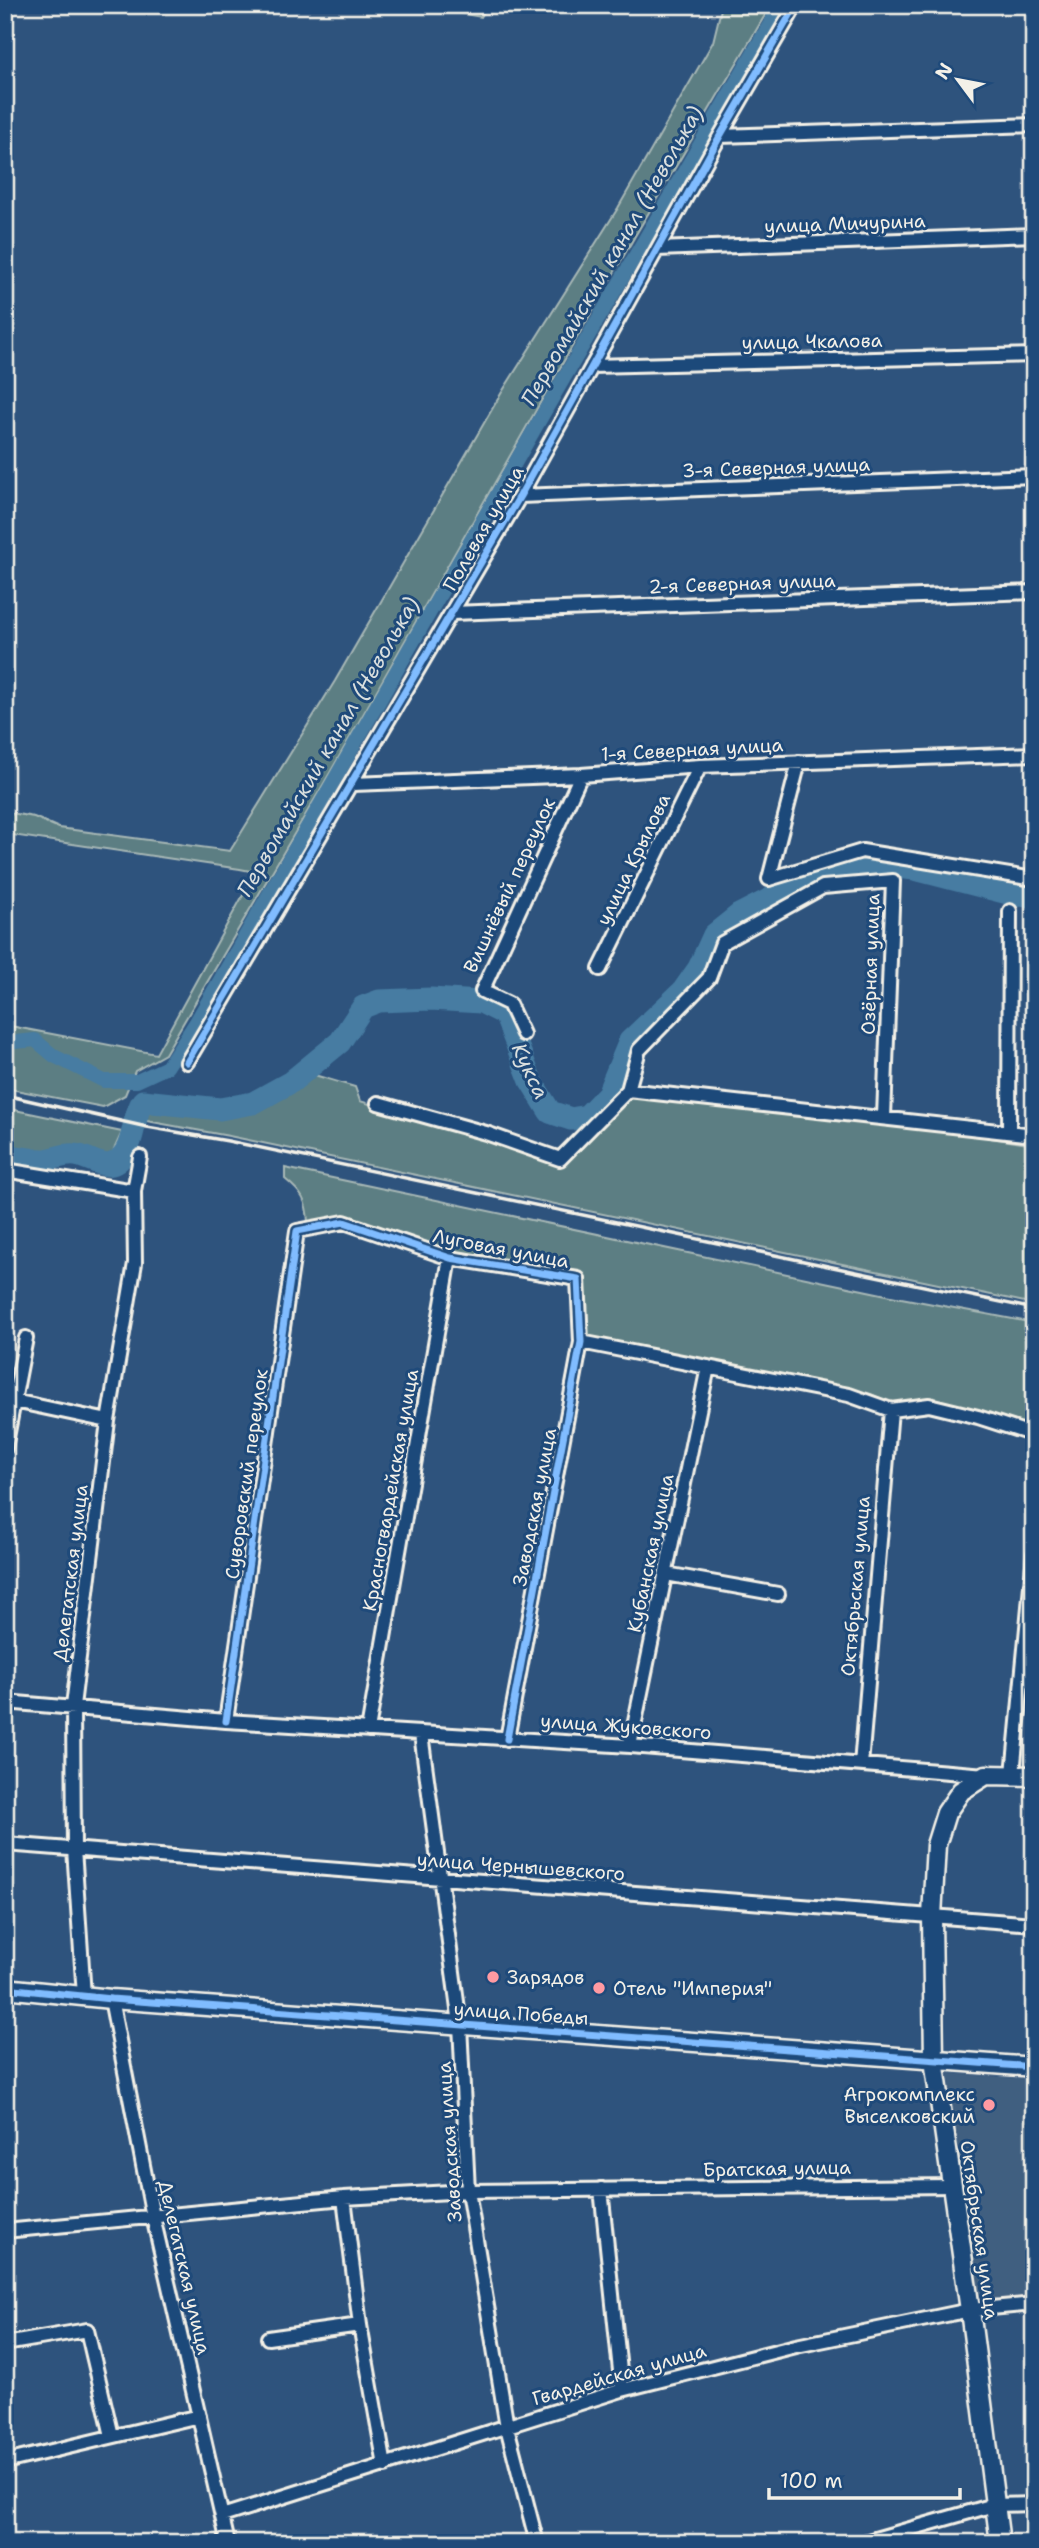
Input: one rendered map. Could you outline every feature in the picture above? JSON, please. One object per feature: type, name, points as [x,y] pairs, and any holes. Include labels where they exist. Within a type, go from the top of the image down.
[{"type":"street","name":"Полевая улица","points":[[187,1062],[353,784],[520,496],[796,5]]},
{"type":"street","points":[[720,136],[1034,125]]},
{"type":"street","name":"улица Мичурина","points":[[657,249],[1034,235]]},
{"type":"street","name":"улица Чкалова","points":[[592,366],[1034,355]]},
{"type":"street","name":"3-я Северная улица","points":[[520,496],[1034,476]]},
{"type":"street","name":"2-я Северная улица","points":[[452,613],[1034,592]]},
{"type":"street","name":"1-я Северная улица","points":[[353,784],[581,775],[700,766],[1034,754]]},
{"type":"street","points":[[799,762],[769,879],[862,851],[1034,879]]},
{"type":"street","name":"улица Крылова","points":[[600,969],[700,766]]},
{"type":"street","name":"Вишнёвый переулок","points":[[523,1034],[509,1004],[482,991],[581,775]]},
{"type":"street","name":"Озёрная улица","points":[[628,1090],[639,1050],[709,978],[722,943],[824,887],[893,881],[884,1117]]},
{"type":"street","points":[[1009,1132],[1010,911]]},
{"type":"street","points":[[378,1103],[486,1133],[560,1159],[628,1090],[1034,1135]]},
{"type":"street","name":"Делегатская улица","points":[[84,1996],[74,1849],[72,1706],[108,1421],[135,1263],[134,1191],[140,1157]]},
{"type":"street","points":[[5,1170],[134,1191]]},
{"type":"street","name":"Луговая улица","points":[[297,1231],[344,1222],[450,1258],[578,1279]]},
{"type":"street","name":"Суворовский переулок","points":[[226,1721],[297,1231]]},
{"type":"street","name":"Красногвардейская улица","points":[[368,1730],[450,1258]]},
{"type":"street","name":"Заводская улица","points":[[507,1739],[581,1342],[578,1279]]},
{"type":"street","points":[[5,1448],[26,1338]]},
{"type":"street","points":[[581,1342],[849,1395],[891,1410],[929,1405],[1034,1435]]},
{"type":"street","name":"Кубанская улица","points":[[630,1746],[708,1367]]},
{"type":"street","points":[[14,1401],[108,1421]]},
{"type":"street","name":"Октябрьская улица","points":[[861,1765],[891,1410]]},
{"type":"street","points":[[1013,1774],[1034,1554]]},
{"type":"street","points":[[666,1574],[778,1594]]},
{"type":"street","name":"улица Жуковского","points":[[5,1702],[226,1721],[630,1746],[986,1775],[1034,1776]]},
{"type":"street","name":"Заводская улица","points":[[421,1734],[460,2024],[468,2191],[507,2427],[537,2543]]},
{"type":"street","name":"Октябрьская улица","points":[[986,1775],[961,1791],[946,1813],[936,1845],[932,1916],[934,2060],[1000,2543]]},
{"type":"street","name":"улица Чернышевского","points":[[5,1844],[440,1880],[1034,1924]]},
{"type":"street","name":"улица Победы","points":[[5,1989],[1034,2067]]},
{"type":"street","name":"Делегатская улица","points":[[111,1999],[153,2217],[228,2543]]},
{"type":"street","name":"Братская улица","points":[[5,2231],[344,2198],[468,2191],[953,2186]]},
{"type":"street","points":[[601,2189],[622,2390]]},
{"type":"street","points":[[344,2198],[360,2325],[385,2466]]},
{"type":"street","name":"Гвардейская улица","points":[[222,2516],[622,2390],[796,2346],[970,2310],[1034,2304]]},
{"type":"street","points":[[268,2338],[360,2325]]},
{"type":"street","points":[[5,2344],[87,2330],[112,2436]]},
{"type":"street","points":[[5,2462],[199,2416]]},
{"type":"street","points":[[861,2543],[994,2505],[1034,2504]]},
{"type":"shaded area","points":[[948,2073],[1034,2079],[1034,2297],[978,2303]]},
{"type":"green space","points":[[414,5],[488,5],[481,17]]},
{"type":"green space","points":[[722,5],[771,5],[635,236],[323,785],[165,1054],[135,1071],[125,1095],[103,1107],[5,1088],[5,1025],[156,1054],[253,877],[250,871],[240,869],[5,834],[5,812],[34,817],[59,828],[230,851],[335,681],[502,392],[618,208],[713,42]]},
{"type":"green space","points":[[311,1074],[355,1087],[360,1101],[416,1119],[486,1136],[558,1161],[568,1161],[631,1096],[973,1135],[1034,1145],[1034,1304],[141,1120],[143,1112],[150,1104],[189,1110],[244,1112],[277,1098]]},
{"type":"green space","points":[[5,1108],[122,1132],[112,1154],[102,1161],[74,1150],[41,1155],[5,1150]]},
{"type":"green space","points":[[285,1168],[896,1297],[1034,1323],[1034,1428],[978,1412],[893,1404],[871,1394],[848,1389],[586,1338],[584,1277],[570,1270],[450,1253],[358,1219],[330,1218],[308,1223],[305,1203],[285,1179]]},
{"type":"waterway","name":"Первомайский канал (Неволька)","points":[[5,1043],[35,1040],[54,1056],[104,1081],[137,1081],[167,1067],[196,1022],[546,409],[781,5]]},
{"type":"waterway","name":"Кукса","points":[[5,1155],[43,1160],[77,1155],[106,1165],[112,1164],[126,1151],[143,1101],[220,1109],[253,1103],[291,1082],[340,1042],[363,1007],[379,1001],[431,999],[481,1002],[505,1014],[531,1081],[550,1112],[571,1119],[587,1116],[608,1094],[630,1041],[683,991],[699,968],[714,935],[739,915],[802,883],[856,863],[915,869],[1016,895],[1034,896]]},
{"type":"railway","points":[[5,1095],[147,1127],[228,1141],[1034,1309]]},
{"type":"cycle path","points":[[187,1062],[520,496],[796,5]]},
{"type":"cycle path","points":[[226,1721],[297,1231],[344,1222],[450,1258],[578,1279],[581,1342],[507,1739]]},
{"type":"cycle path","points":[[5,1988],[111,1999],[1034,2067]]},
{"type":"place","name":"Зарядов","points":[[493,1977]]},
{"type":"place","name":"Отель \"Империя\"","points":[[599,1988]]},
{"type":"place","name":"Агрокомплекс Выселковский","points":[[989,2105]]}]
